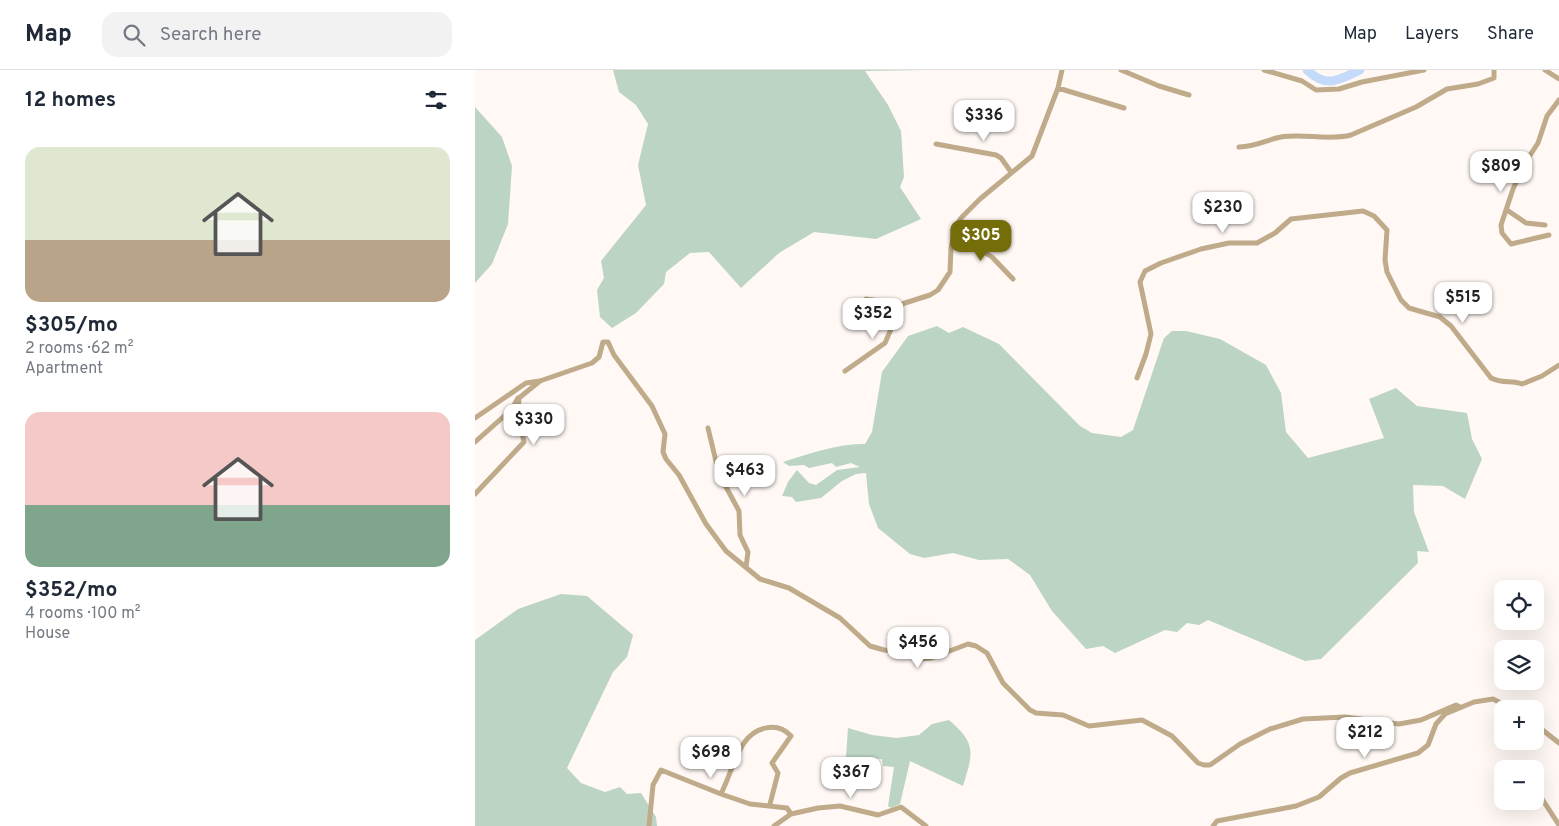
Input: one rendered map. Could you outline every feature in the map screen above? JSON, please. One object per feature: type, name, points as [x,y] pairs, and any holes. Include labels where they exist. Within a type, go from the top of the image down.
[{"type":"street","points":[[865,299],[902,304],[930,296],[947,279],[950,272],[956,226],[970,208],[1032,156],[1058,88],[1062,70]]},
{"type":"street","points":[[1121,70],[1159,86],[1189,95]]},
{"type":"street","points":[[1264,70],[1302,81],[1316,90],[1339,89],[1362,82],[1424,70]]},
{"type":"street","points":[[1239,147],[1258,146],[1282,136],[1341,138],[1351,135],[1416,107],[1447,89],[1478,84],[1494,78],[1494,70]]},
{"type":"street","points":[[1545,70],[1559,79]]},
{"type":"street","points":[[1058,88],[1124,108]]},
{"type":"street","points":[[1549,235],[1511,244],[1502,233],[1501,226],[1513,189],[1525,163],[1541,138],[1547,116],[1559,100]]},
{"type":"street","points":[[936,144],[996,155],[1001,158],[1011,172]]},
{"type":"street","points":[[1507,210],[1526,223],[1545,225]]},
{"type":"street","points":[[1137,378],[1151,334],[1140,282],[1141,276],[1151,267],[1201,249],[1229,242],[1257,243],[1275,233],[1291,219],[1363,211],[1374,216],[1387,230],[1387,272],[1401,300],[1409,308],[1440,317],[1451,326],[1491,378],[1497,381],[1515,381],[1522,384],[1542,376],[1559,365]]},
{"type":"street","points":[[955,234],[992,257],[1013,279]]},
{"type":"street","points":[[845,371],[885,343],[902,304]]},
{"type":"street","points":[[475,418],[490,410],[516,388],[526,383],[540,381],[592,363],[599,357],[603,342],[608,342],[614,355],[652,406],[665,434],[663,452],[666,459],[679,476],[706,524],[726,551],[760,578],[789,588],[840,618],[870,646],[905,652],[920,659],[931,658],[968,644],[976,646],[987,653],[1003,683],[1030,710],[1036,713],[1063,715],[1089,726],[1142,720],[1172,736],[1198,763],[1204,765],[1211,765],[1240,744],[1270,729],[1303,719],[1345,717],[1399,724],[1421,720],[1455,705],[1460,707]]},
{"type":"street","points":[[475,442],[512,409],[519,398],[540,381]]},
{"type":"street","points":[[475,494],[524,442],[518,415],[519,398]]},
{"type":"street","points":[[708,428],[719,474],[739,511],[740,535],[748,552],[746,567]]},
{"type":"street","points":[[1213,826],[1217,821],[1296,806],[1319,797],[1341,778],[1350,773],[1417,753],[1427,745],[1440,718],[1460,707],[1495,700]]},
{"type":"street","points":[[721,794],[743,743],[755,732],[771,726],[785,730],[791,736],[773,763],[778,773],[770,804]]},
{"type":"street","points":[[1544,732],[1559,744]]},
{"type":"street","points":[[649,826],[653,786],[661,770],[750,804],[770,804],[787,808],[791,814]]},
{"type":"street","points":[[1544,799],[1557,825]]},
{"type":"street","points":[[774,826],[791,814],[840,806],[878,815],[901,807],[926,826]]},
{"type":"green space","points":[[613,70],[926,70],[865,71],[888,105],[901,131],[904,177],[900,187],[921,219],[876,239],[814,232],[779,253],[741,288],[709,252],[690,253],[666,272],[664,284],[636,313],[612,328],[600,317],[597,290],[604,278],[601,261],[646,205],[638,165],[648,124],[636,105],[619,92]]},
{"type":"green space","points":[[475,107],[502,137],[512,166],[508,224],[492,264],[475,283]]},
{"type":"green space","points":[[937,326],[949,333],[963,327],[999,344],[1080,426],[1092,433],[1121,437],[1133,430],[1164,338],[1172,331],[1186,331],[1220,339],[1266,365],[1281,393],[1286,432],[1308,458],[1384,438],[1369,399],[1396,388],[1417,406],[1467,413],[1472,439],[1482,459],[1465,499],[1443,486],[1413,485],[1414,512],[1429,552],[1417,551],[1418,563],[1321,659],[1305,661],[1208,620],[1199,625],[1187,623],[1177,632],[1165,630],[1115,653],[1103,646],[1086,649],[1052,611],[1030,575],[1008,559],[979,560],[953,553],[924,558],[910,554],[878,528],[869,504],[866,473],[856,474],[842,481],[821,498],[796,502],[792,497],[782,496],[788,482],[797,470],[809,483],[816,485],[837,470],[860,467],[851,463],[836,467],[832,463],[809,468],[804,465],[789,466],[783,462],[834,447],[865,444],[872,432],[882,372],[908,336]]},
{"type":"green space","points":[[561,594],[587,596],[633,635],[627,657],[613,672],[567,768],[581,783],[605,792],[620,787],[627,794],[641,793],[656,817],[657,826],[475,826],[475,640],[518,609]]},
{"type":"green space","points":[[949,720],[964,736],[970,750],[969,765],[963,786],[910,761],[900,804],[891,808],[888,806],[894,767],[883,766],[882,759],[846,757],[848,728],[872,735],[897,738],[919,735],[932,724]]},
{"type":"waterway","points":[[1307,70],[1314,76],[1327,81],[1333,81],[1360,70]]}]
